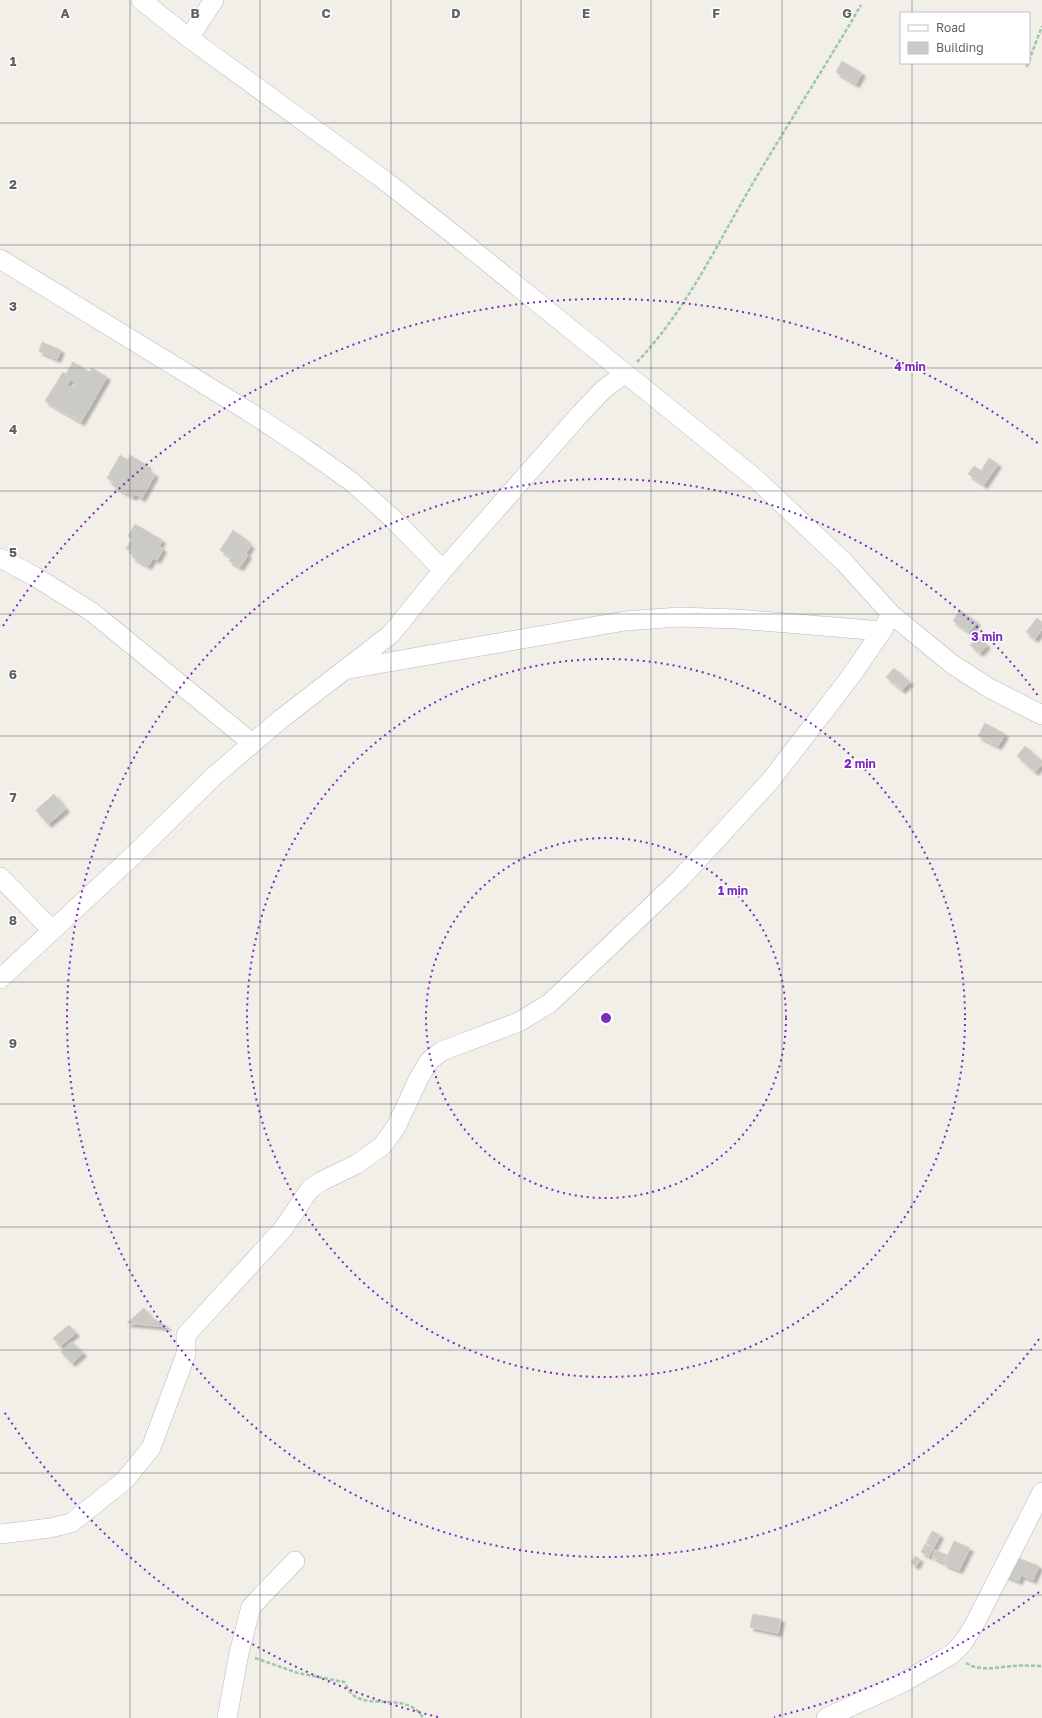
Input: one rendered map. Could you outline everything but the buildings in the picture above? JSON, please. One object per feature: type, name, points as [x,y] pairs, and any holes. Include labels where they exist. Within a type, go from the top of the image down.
[{"type":"street","points":[[141,0],[189,38],[380,177],[448,230],[756,479],[844,562],[891,614],[952,664],[989,688],[1042,715]]},
{"type":"street","points":[[189,38],[214,0]]},
{"type":"street","points":[[0,259],[248,411],[304,448],[352,482],[392,518],[443,570]]},
{"type":"street","points":[[0,979],[138,850],[213,777],[281,719],[391,634],[443,570],[580,414],[603,390],[625,373]]},
{"type":"street","points":[[0,558],[34,576],[92,612],[252,743]]},
{"type":"street","points":[[0,1534],[50,1528],[71,1523],[124,1481],[151,1448],[186,1354],[186,1336],[282,1228],[305,1194],[316,1184],[357,1164],[382,1146],[396,1127],[418,1078],[429,1061],[442,1051],[519,1022],[550,1003],[681,878],[772,780],[851,676],[882,631],[891,614]]},
{"type":"street","points":[[346,669],[625,621],[679,617],[730,619],[882,631]]},
{"type":"street","points":[[0,877],[52,930]]},
{"type":"street","points":[[826,1718],[904,1682],[952,1654],[962,1644],[973,1627],[1042,1492]]},
{"type":"street","points":[[227,1718],[239,1653],[251,1606],[295,1561]]},
{"type":"path","points":[[625,373],[656,342],[682,307],[747,194],[817,82],[861,5]]},
{"type":"path","points":[[1030,59],[1042,26]]},
{"type":"path","points":[[239,1653],[298,1673],[344,1682],[353,1695],[365,1700],[400,1702],[420,1714],[423,1718]]},
{"type":"path","points":[[952,1654],[973,1668],[991,1669],[1015,1666],[1042,1666]]}]
